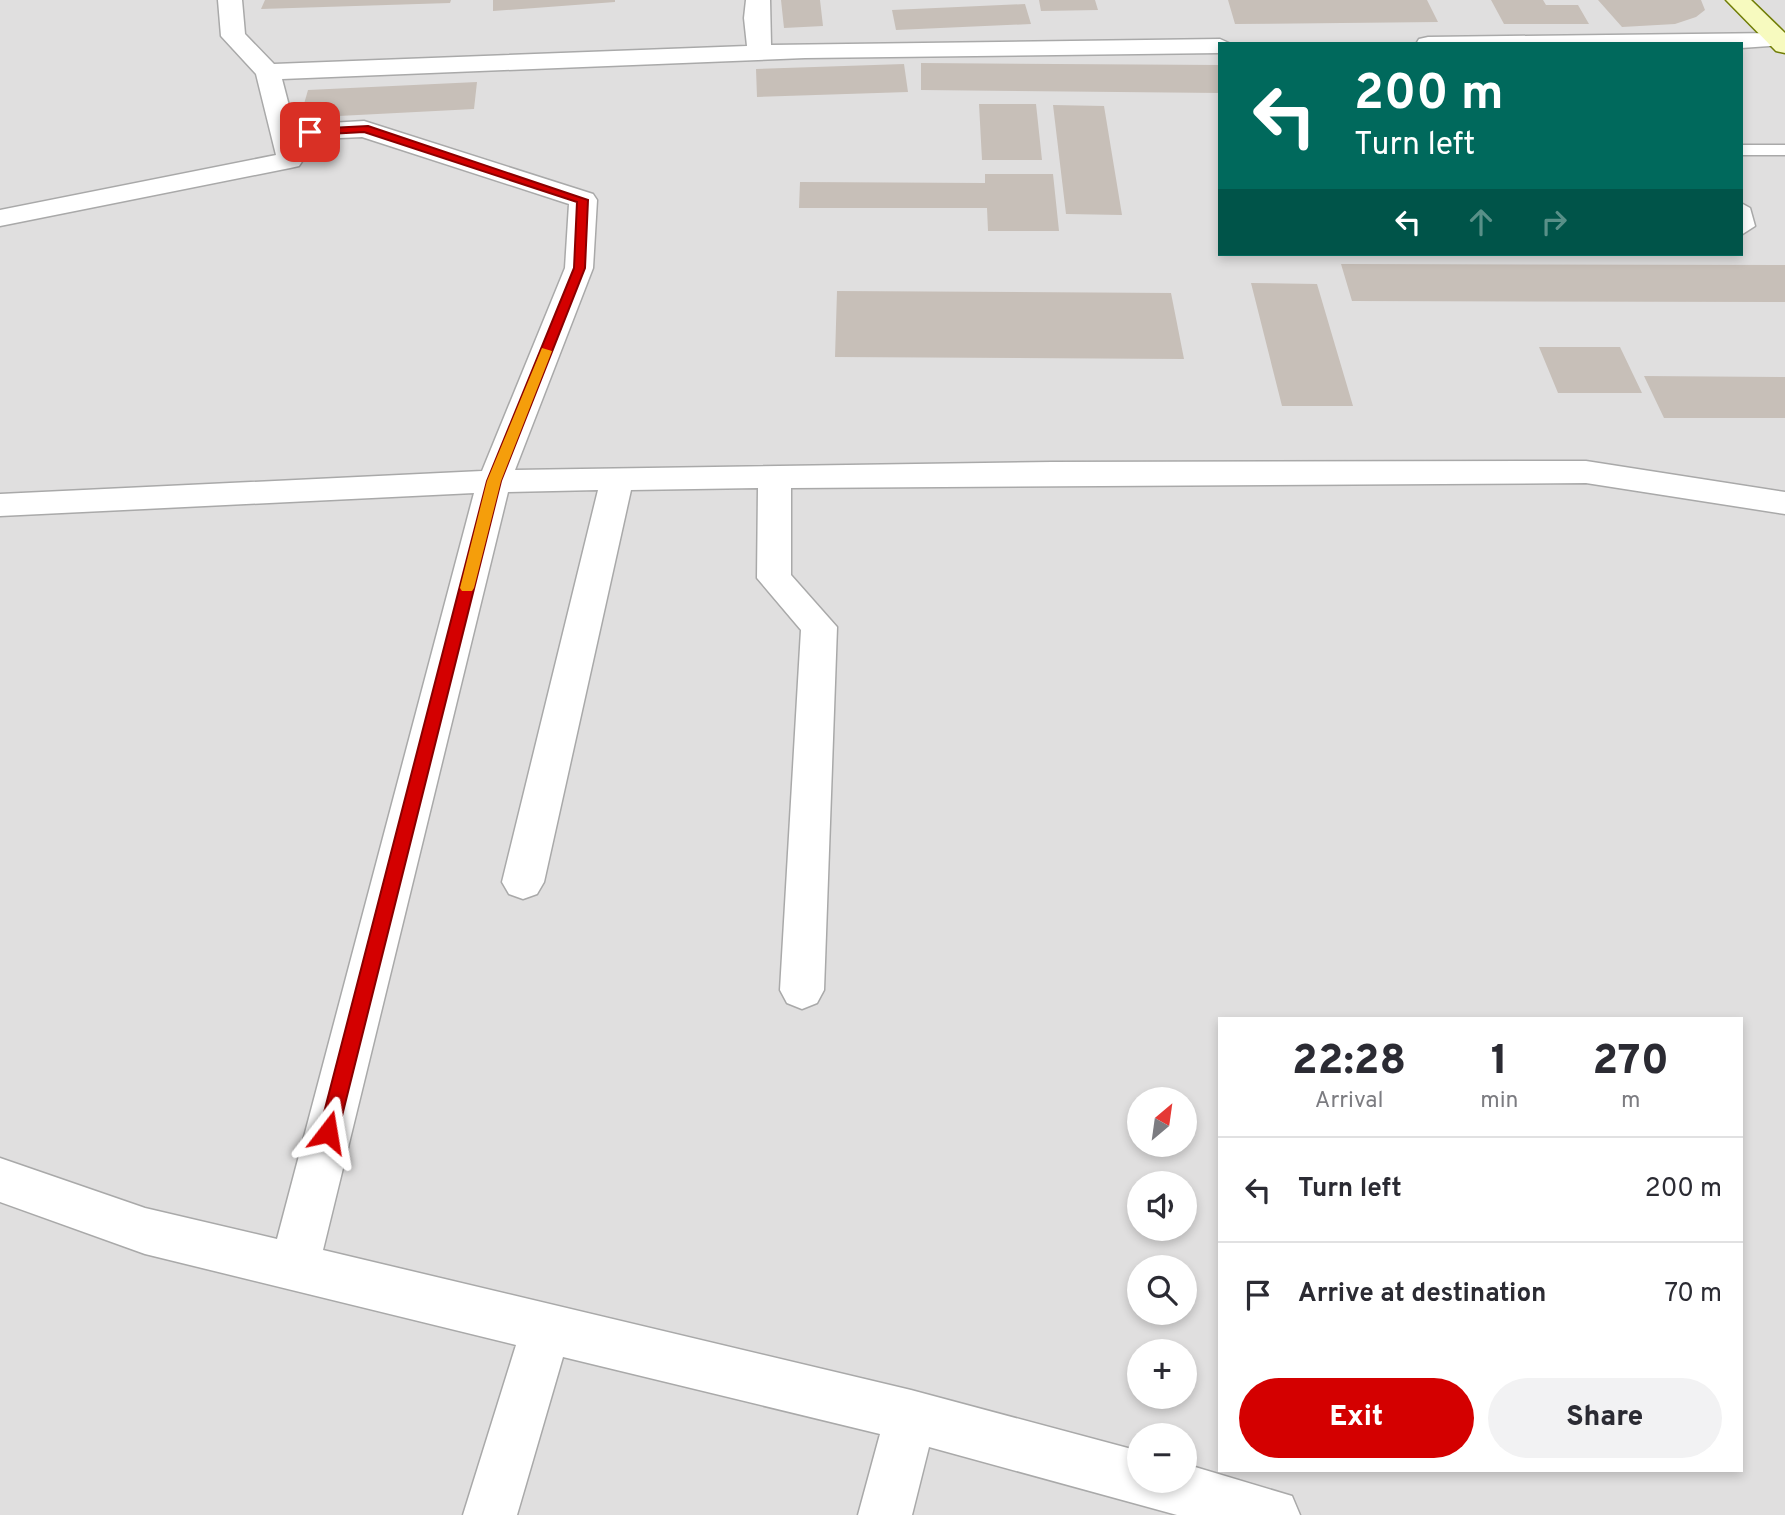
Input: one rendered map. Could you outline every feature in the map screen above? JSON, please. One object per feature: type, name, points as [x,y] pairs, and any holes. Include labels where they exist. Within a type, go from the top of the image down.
[{"type":"street","points":[[0,218],[290,160],[268,72],[233,36],[230,0]]},
{"type":"street","points":[[758,0],[756,18],[760,53]]},
{"type":"street","points":[[1738,0],[1780,43],[1779,60],[1785,71]]},
{"type":"street","points":[[1743,43],[1780,43]]},
{"type":"street","points":[[268,72],[760,53],[1218,46]]},
{"type":"street","points":[[283,133],[364,128],[583,200],[579,268],[494,481],[294,1267]]},
{"type":"street","points":[[0,505],[494,481],[1052,473],[1586,472],[1785,503]]},
{"type":"street","points":[[775,477],[774,578],[819,627],[802,990]]},
{"type":"street","points":[[523,882],[617,479]]},
{"type":"street","points":[[0,1180],[145,1231],[911,1416],[1127,1475]]},
{"type":"street","points":[[490,1515],[546,1328]]},
{"type":"street","points":[[885,1515],[911,1416]]},
{"type":"street","points":[[1193,1493],[1267,1514]]},
{"type":"lane","points":[[1743,150],[1785,150]]},
{"type":"shaded area","points":[[0,0],[1785,0],[1785,1515],[0,1515]]},
{"type":"building","points":[[265,0],[451,0],[450,3],[261,9]]},
{"type":"building","points":[[493,0],[615,0],[615,2],[493,11]]},
{"type":"building","points":[[781,0],[820,0],[823,26],[784,28]]},
{"type":"building","points":[[1039,0],[1095,0],[1098,10],[1041,11]]},
{"type":"building","points":[[1228,0],[1427,0],[1438,22],[1235,24]]},
{"type":"building","points":[[1491,0],[1543,0],[1546,5],[1578,5],[1589,24],[1504,24]]},
{"type":"building","points":[[1598,0],[1701,0],[1705,10],[1696,17],[1675,24],[1622,27]]},
{"type":"building","points":[[1025,4],[1031,24],[896,30],[892,10]]},
{"type":"building","points":[[921,63],[1218,65],[1218,93],[921,90]]},
{"type":"building","points":[[904,64],[908,92],[757,97],[756,69]]},
{"type":"building","points":[[477,82],[474,109],[300,118],[308,90]]},
{"type":"building","points":[[979,104],[1036,104],[1042,160],[982,160]]},
{"type":"building","points":[[1053,105],[1104,106],[1122,215],[1066,214]]},
{"type":"building","points":[[985,174],[1053,174],[1059,231],[988,231],[987,208],[799,208],[800,182],[985,183]]},
{"type":"building","points":[[1341,264],[1785,265],[1785,302],[1352,301]]},
{"type":"building","points":[[1251,283],[1317,284],[1353,406],[1282,406]]},
{"type":"building","points":[[837,291],[1171,293],[1184,359],[835,357]]},
{"type":"building","points":[[1539,347],[1620,347],[1642,393],[1558,393]]},
{"type":"building","points":[[1644,376],[1785,377],[1785,418],[1664,418]]},
{"type":"slow traffic","points":[[467,588],[494,481],[546,351]]},
{"type":"route","points":[[310,132],[364,128],[583,200],[579,268],[494,481],[328,1132]]}]
